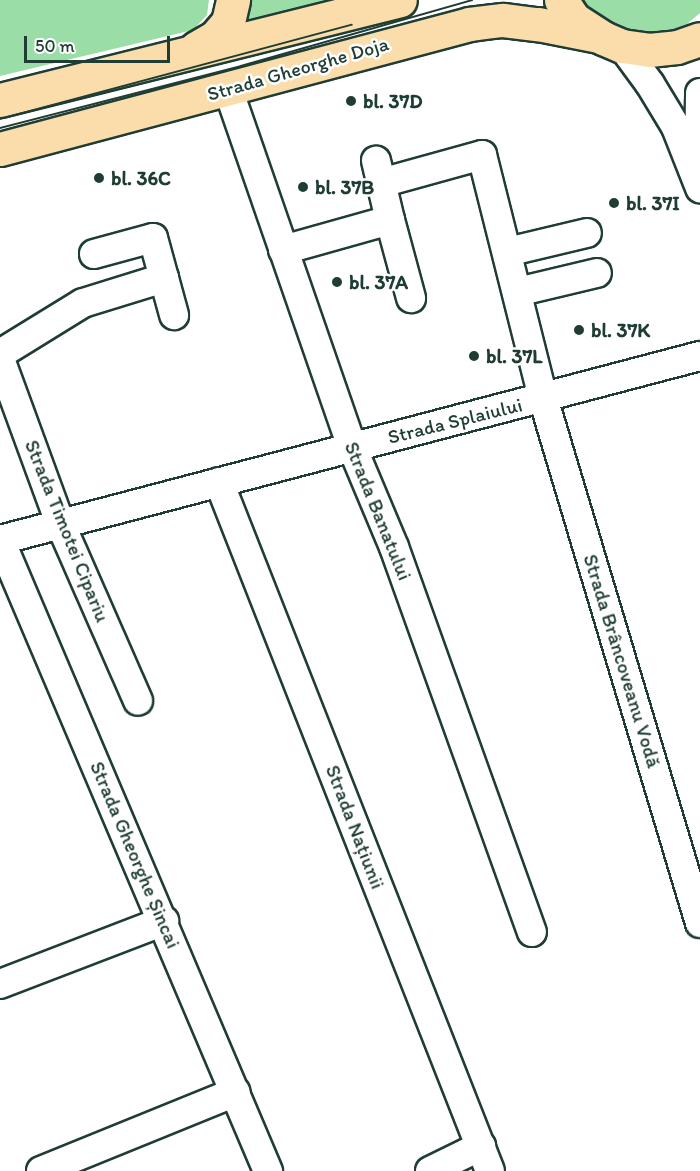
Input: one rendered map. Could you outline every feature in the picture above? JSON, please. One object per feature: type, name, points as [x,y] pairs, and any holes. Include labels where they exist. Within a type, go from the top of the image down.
[{"type":"main road","points":[[188,53],[215,37],[228,21],[233,0]]},
{"type":"main road","name":"Strada Gheorghe Doja","points":[[0,100],[400,0]]},
{"type":"main road","points":[[516,0],[589,25],[649,50],[677,47],[700,39]]},
{"type":"main road","name":"Strada Gheorghe Doja","points":[[0,149],[469,24],[503,20],[538,24],[589,25]]},
{"type":"street","points":[[589,25],[650,84],[676,127],[700,188]]},
{"type":"street","name":"Strada Banatului","points":[[228,89],[352,447],[394,548],[532,932]]},
{"type":"street","points":[[700,93],[698,116],[700,175]]},
{"type":"street","name":"Strada Brâncoveanu Vodă","points":[[390,220],[378,172],[482,156],[543,398],[700,923]]},
{"type":"street","points":[[283,250],[390,220],[411,298]]},
{"type":"street","points":[[507,252],[587,233]]},
{"type":"street","points":[[94,254],[153,238],[174,315]]},
{"type":"street","points":[[517,292],[597,273]]},
{"type":"street","points":[[0,354],[83,303],[164,278]]},
{"type":"street","name":"Strada Splaiului","points":[[0,540],[700,356]]},
{"type":"street","name":"Strada Timotei Cipariu","points":[[0,358],[60,523],[138,701]]},
{"type":"street","name":"Strada Națiunii","points":[[219,482],[486,1159]]},
{"type":"street","name":"Strada Gheorghe Șincai","points":[[0,540],[164,921],[268,1171]]},
{"type":"street","points":[[0,984],[164,921]]},
{"type":"street","points":[[41,1171],[236,1092]]},
{"type":"street","points":[[430,1171],[486,1159]]},
{"type":"green space","points":[[0,0],[209,0],[207,15],[193,30],[0,76]]},
{"type":"green space","points":[[247,0],[339,0],[243,27]]},
{"type":"green space","points":[[573,0],[700,0],[700,13],[687,24],[663,33],[639,36],[617,31]]},
{"type":"tram line","points":[[0,128],[241,66],[472,0]]},
{"type":"tram line","points":[[0,119],[352,25]]},
{"type":"place","name":"bl. 37D","points":[[351,101]]},
{"type":"place","name":"bl. 36C","points":[[99,178]]},
{"type":"place","name":"bl. 37B","points":[[303,187]]},
{"type":"place","name":"bl. 37I","points":[[614,203]]},
{"type":"place","name":"bl. 37A","points":[[337,282]]},
{"type":"place","name":"bl. 37K","points":[[579,330]]},
{"type":"place","name":"bl. 37L","points":[[474,356]]}]
